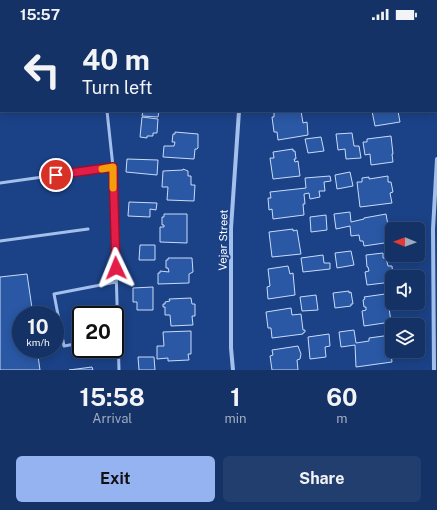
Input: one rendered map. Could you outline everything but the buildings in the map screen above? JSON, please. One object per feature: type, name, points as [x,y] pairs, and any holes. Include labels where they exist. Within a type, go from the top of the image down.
[{"type":"street","name":"Vejar Street","points":[[233,370],[231,348],[231,228],[238,112]]},
{"type":"street","points":[[434,370],[433,229],[437,159]]},
{"type":"lane","points":[[106,112],[113,167],[116,306]]},
{"type":"lane","points":[[0,183],[113,167]]},
{"type":"lane","points":[[0,241],[88,229]]},
{"type":"lane","points":[[72,345],[64,346],[54,294],[116,282]]},
{"type":"lane","points":[[118,358],[119,370]]},
{"type":"slow traffic","points":[[102,169],[113,167],[113,188]]},
{"type":"route","points":[[56,175],[113,167],[116,268]]}]
